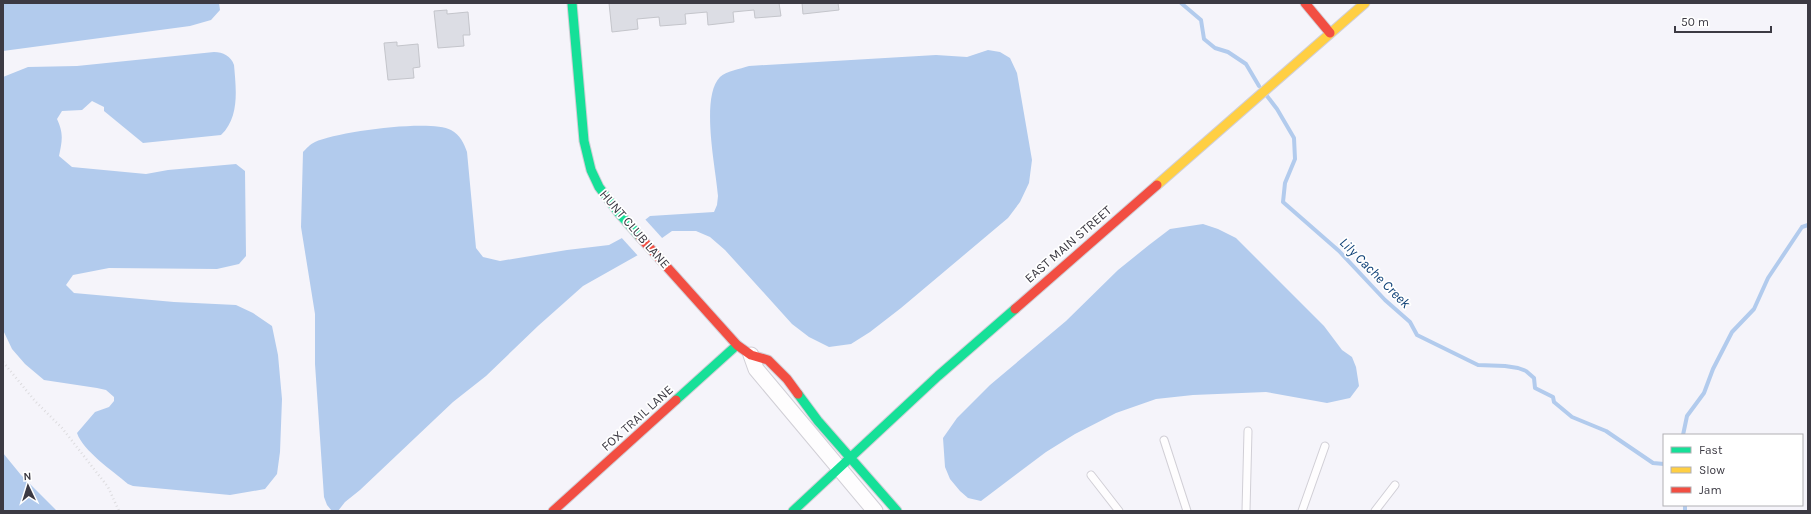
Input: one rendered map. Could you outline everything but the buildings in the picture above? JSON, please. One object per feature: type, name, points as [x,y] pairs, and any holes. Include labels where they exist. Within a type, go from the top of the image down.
[{"type":"street","name":"HUNT CLUB LANE","points":[[572,3],[586,155],[599,187],[623,218],[737,345],[751,355],[768,360],[787,379],[818,421],[897,511]]},
{"type":"street","points":[[1305,3],[1330,33]]},
{"type":"street","name":"EAST MAIN STREET","points":[[793,511],[964,353],[1365,3]]},
{"type":"street","name":"FOX TRAIL LANE","points":[[553,511],[737,345]]},
{"type":"street","name":"HUNT CLUB LANE","points":[[751,355],[756,369],[875,511]]},
{"type":"lane","points":[[1246,511],[1248,431]]},
{"type":"lane","points":[[1164,440],[1187,511]]},
{"type":"lane","points":[[1302,511],[1325,446]]},
{"type":"lane","points":[[1091,475],[1119,511]]},
{"type":"lane","points":[[1375,511],[1395,485]]},
{"type":"path","points":[[3,362],[35,401],[62,428],[108,487],[118,511]]},
{"type":"water","points":[[3,3],[219,3],[220,10],[211,20],[190,26],[3,51]]},
{"type":"water","points":[[988,50],[1000,52],[1010,58],[1017,73],[1032,160],[1029,183],[1020,202],[1008,218],[901,308],[870,332],[851,344],[829,347],[809,337],[792,324],[725,250],[710,237],[696,231],[672,231],[638,255],[583,286],[538,326],[486,376],[453,402],[360,490],[345,502],[338,511],[332,511],[327,505],[324,497],[315,364],[315,314],[301,227],[303,152],[311,144],[326,138],[343,134],[383,128],[424,126],[440,127],[451,130],[457,134],[467,152],[476,248],[483,257],[500,261],[609,245],[622,238],[650,216],[714,212],[717,205],[718,196],[712,152],[710,116],[711,100],[714,87],[720,77],[726,73],[749,66],[936,55],[967,57]]},
{"type":"water","points":[[214,52],[223,54],[231,59],[234,65],[235,74],[236,93],[234,111],[227,128],[221,135],[143,143],[104,111],[104,107],[92,101],[82,110],[62,111],[57,119],[61,129],[62,138],[59,156],[72,167],[146,174],[168,170],[236,164],[245,171],[246,256],[239,264],[217,269],[109,268],[73,275],[66,285],[74,293],[174,302],[236,305],[253,313],[272,326],[278,355],[282,399],[280,452],[277,474],[265,489],[230,495],[133,486],[128,484],[85,447],[77,433],[95,412],[109,407],[114,401],[114,397],[106,390],[44,380],[25,364],[12,349],[3,330],[3,77],[28,67],[77,66]]},
{"type":"water","points":[[1203,224],[1218,229],[1236,238],[1324,326],[1342,350],[1352,357],[1356,367],[1359,386],[1350,398],[1327,403],[1266,392],[1193,395],[1156,399],[1116,413],[1075,434],[1046,452],[981,501],[968,498],[960,491],[950,479],[945,467],[943,438],[957,418],[990,385],[1066,321],[1118,270],[1149,245],[1170,229]]},
{"type":"water","points":[[3,453],[21,475],[57,511],[3,511]]},
{"type":"pier","points":[[644,218],[663,239],[639,257],[620,236]]},
{"type":"waterway","name":"Lily Cache Creek","points":[[1181,3],[1201,20],[1204,39],[1215,48],[1228,52],[1246,64],[1259,86]]},
{"type":"waterway","name":"Lily Cache Creek","points":[[1267,96],[1277,109],[1294,138],[1295,159],[1285,183],[1283,202],[1339,251],[1385,300],[1410,322],[1417,335],[1478,365],[1505,366],[1526,371],[1534,378],[1535,388],[1553,397],[1554,402],[1572,417],[1606,431],[1653,463],[1663,464]]},
{"type":"waterway","points":[[1683,434],[1687,416],[1704,393],[1713,369],[1732,332],[1754,309],[1768,278],[1802,227],[1808,225]]},
{"type":"waterway","name":"Lily Cache Creek","points":[[1685,506],[1685,511]]},
{"type":"traffic: fast","points":[[572,3],[584,141],[591,170],[599,187],[640,237]]},
{"type":"traffic: fast","points":[[793,511],[938,376],[1015,309]]},
{"type":"traffic: fast","points":[[676,400],[737,345]]},
{"type":"traffic: fast","points":[[798,394],[818,421],[897,511]]},
{"type":"traffic: slow","points":[[1157,185],[1365,3]]},
{"type":"traffic: jam","points":[[1305,3],[1330,33]]},
{"type":"traffic: jam","points":[[1015,309],[1157,185]]},
{"type":"traffic: jam","points":[[640,237],[737,345],[751,355],[768,360],[787,379],[798,394]]},
{"type":"traffic: jam","points":[[553,511],[676,400]]}]
